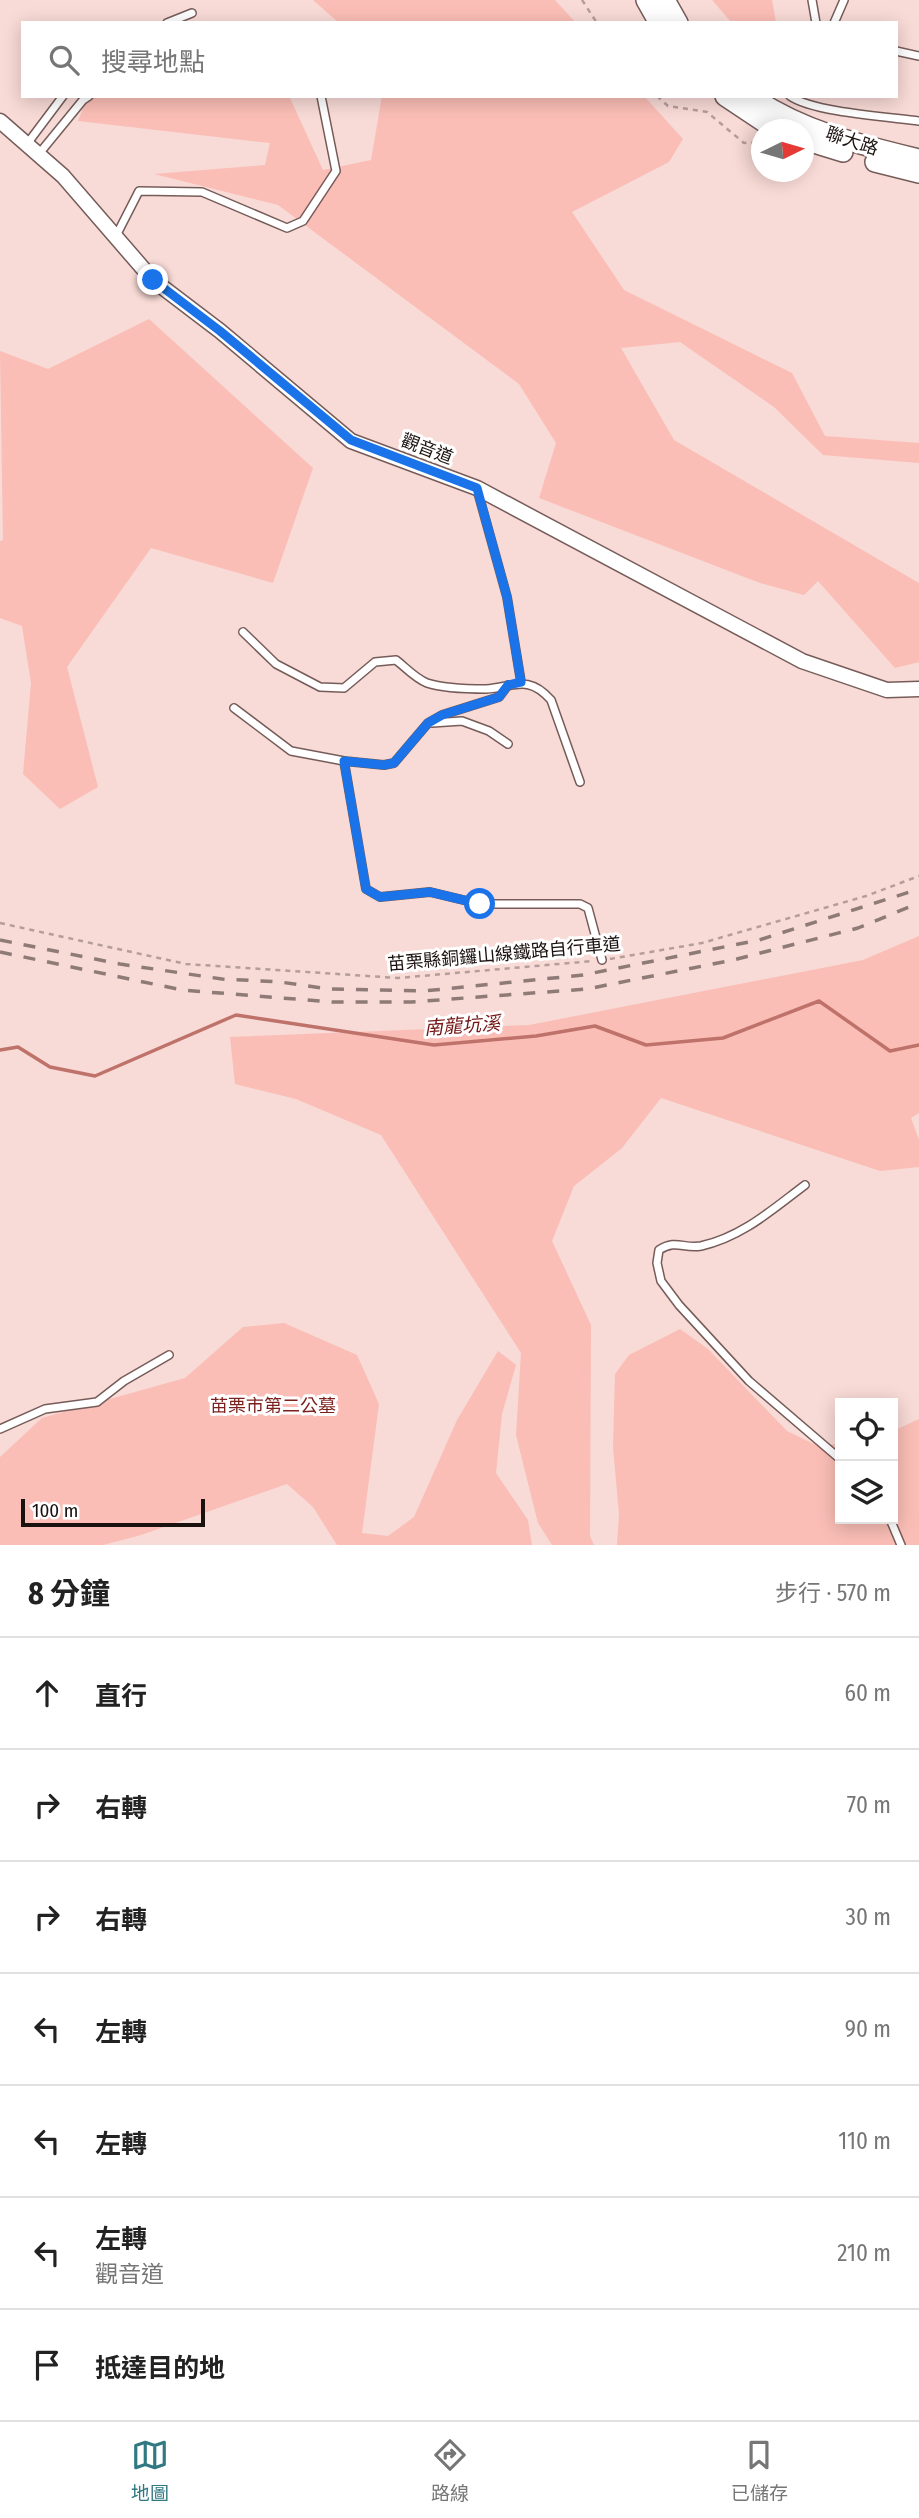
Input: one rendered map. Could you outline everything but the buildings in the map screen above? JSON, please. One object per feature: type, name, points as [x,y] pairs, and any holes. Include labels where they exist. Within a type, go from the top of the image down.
[{"type":"street","points":[[646,0],[658,21]]},
{"type":"street","points":[[665,0],[677,21]]},
{"type":"street","name":"聯大路","points":[[728,98],[759,119]]},
{"type":"street","name":"聯大路","points":[[752,98],[766,119]]},
{"type":"street","name":"觀音道","points":[[0,121],[63,176],[153,280],[220,331],[351,440],[477,488],[802,661],[887,690],[919,689]]},
{"type":"street","name":"聯大路","points":[[814,136],[919,159]]},
{"type":"street","name":"聯大路","points":[[814,143],[919,173]]},
{"type":"lane","points":[[812,0],[816,21]]},
{"type":"lane","points":[[835,21],[844,0]]},
{"type":"lane","points":[[172,21],[192,13]]},
{"type":"lane","points":[[898,51],[919,56]]},
{"type":"lane","points":[[26,144],[61,98]]},
{"type":"lane","points":[[38,155],[86,98]]},
{"type":"lane","points":[[115,237],[139,191],[202,192],[287,228],[303,221],[336,171],[321,98]]},
{"type":"lane","points":[[798,99],[840,111],[919,121]]},
{"type":"lane","points":[[477,488],[507,597],[521,682]]},
{"type":"lane","points":[[243,632],[276,664],[320,687],[344,688],[376,662],[396,660],[426,682],[470,689],[490,689],[521,682],[543,691],[551,700],[580,782]]},
{"type":"lane","points":[[234,708],[291,751],[384,765],[394,763],[428,723],[442,715],[499,697],[508,685]]},
{"type":"lane","points":[[428,723],[462,721],[489,732],[508,744]]},
{"type":"lane","points":[[344,761],[366,889],[380,897],[430,892],[480,904],[580,904],[588,908],[602,960]]},
{"type":"lane","points":[[806,1185],[746,1229],[700,1246],[669,1243],[659,1250],[657,1263],[661,1281],[679,1305],[749,1381],[835,1455]]},
{"type":"lane","points":[[0,1429],[46,1409],[97,1402],[124,1381],[169,1355]]},
{"type":"lane","points":[[892,1524],[901,1545]]},
{"type":"path","points":[[582,0],[596,21]]},
{"type":"path","points":[[659,98],[668,106],[707,112],[744,143],[751,142]]},
{"type":"path","name":"苗栗縣銅鑼山線鐵路自行車道","points":[[0,923],[186,964],[398,978],[602,960],[702,943],[866,896],[919,876]]},
{"type":"green space","points":[[313,0],[555,0],[574,21],[337,21]]},
{"type":"green space","points":[[712,0],[772,0],[776,21],[730,21]]},
{"type":"green space","points":[[87,98],[290,98],[323,170],[371,160],[382,98],[646,98],[683,139],[669,162],[572,212],[624,290],[792,373],[825,436],[919,443],[919,463],[823,455],[774,407],[680,342],[621,348],[674,440],[919,583],[919,662],[895,668],[818,581],[804,595],[760,583],[539,498],[556,443],[519,384],[278,205],[154,174],[265,165],[270,143],[78,121]]},
{"type":"green space","points":[[149,319],[313,468],[273,583],[151,548],[67,667],[98,787],[60,809],[23,774],[31,683],[22,626],[0,618],[0,541],[3,540],[0,351],[48,369]]},
{"type":"green space","points":[[919,936],[919,1113],[911,1118],[919,1140],[919,1167],[880,1171],[661,1098],[622,1148],[574,1186],[552,1241],[591,1325],[590,1536],[594,1545],[552,1545],[538,1523],[516,1435],[521,1353],[381,1135],[296,1099],[235,1084],[230,1037],[529,1025],[863,960]]},
{"type":"green space","name":"苗栗市第二公墓","points":[[284,1323],[357,1355],[379,1404],[362,1533],[388,1536],[414,1517],[457,1420],[498,1351],[516,1365],[502,1414],[496,1473],[528,1520],[532,1545],[337,1545],[313,1507],[287,1484],[141,1535],[103,1545],[0,1545],[0,1457],[42,1418],[185,1378],[243,1327]]},
{"type":"green space","points":[[680,1329],[708,1349],[787,1431],[820,1447],[835,1444],[835,1524],[898,1524],[898,1429],[919,1419],[919,1545],[617,1545],[619,1514],[613,1447],[615,1374],[629,1355]]},
{"type":"waterway","name":"南龍坑溪","points":[[0,1050],[18,1047],[50,1067],[95,1076],[236,1015],[434,1045],[536,1036],[595,1026],[646,1045],[723,1038],[819,1001],[890,1051],[919,1045]]},
{"type":"railway","points":[[0,940],[120,964],[222,979],[280,982],[329,989],[424,991],[583,975],[759,940],[919,889]]},
{"type":"railway","points":[[0,952],[182,990],[332,1002],[411,1002],[587,989],[733,960],[858,928],[919,903]]},
{"type":"route","points":[[153,280],[220,331],[351,440],[477,488],[507,597],[521,682],[508,685],[499,697],[442,715],[428,723],[394,763],[384,765],[344,761],[366,889],[380,897],[430,892],[480,904]]}]
